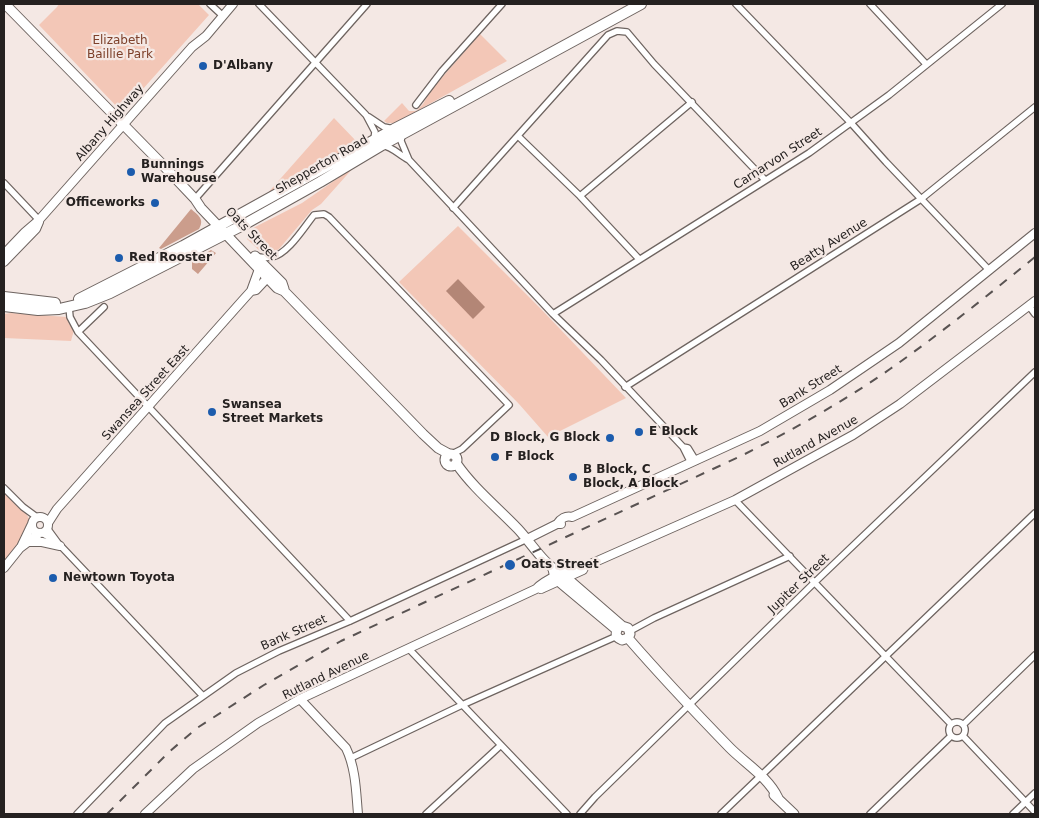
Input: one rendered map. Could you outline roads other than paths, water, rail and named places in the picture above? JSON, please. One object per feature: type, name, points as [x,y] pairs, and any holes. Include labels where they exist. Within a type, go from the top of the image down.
[{"type":"highway","name":"Shepperton Road","points":[[398,132],[628,4]]},
{"type":"highway","name":"Shepperton Road","points":[[4,298],[50,303],[78,299],[320,182],[377,143],[641,4]]},
{"type":"highway","name":"Shepperton Road","points":[[4,306],[47,310],[84,303],[116,290],[225,229]]},
{"type":"highway","points":[[4,311],[22,308]]},
{"type":"main road","name":"Oats Street","points":[[5,4],[196,199],[201,208],[256,257],[270,275]]},
{"type":"main road","name":"Oats Street","points":[[225,229],[259,269],[282,284],[284,291],[452,460],[486,499],[527,539],[559,576],[619,630]]},
{"type":"main road","points":[[619,630],[622,640],[629,635],[689,705],[737,755],[747,762],[759,778],[794,814]]},
{"type":"street","points":[[210,4],[221,14]]},
{"type":"street","name":"Albany Highway","points":[[4,254],[39,220],[198,41],[206,36],[227,4]]},
{"type":"street","name":"Albany Highway","points":[[221,14],[233,4]]},
{"type":"street","points":[[259,4],[366,115],[384,127],[398,132],[409,160]]},
{"type":"street","points":[[196,199],[367,4]]},
{"type":"street","points":[[416,104],[442,71],[502,4]]},
{"type":"street","points":[[736,4],[989,270]]},
{"type":"street","points":[[870,4],[926,64]]},
{"type":"street","name":"Carnarvon Street","points":[[554,314],[808,153],[851,123],[1002,4]]},
{"type":"street","points":[[453,208],[608,35],[617,31],[627,32],[765,180]]},
{"type":"street","points":[[580,196],[692,102]]},
{"type":"street","name":"Beatty Avenue","points":[[625,387],[921,199],[1035,108]]},
{"type":"street","points":[[366,115],[375,132],[377,143],[391,147],[400,156],[409,160],[554,314],[683,447],[688,448],[693,462]]},
{"type":"street","points":[[518,136],[580,196],[640,259]]},
{"type":"street","points":[[4,183],[39,220]]},
{"type":"street","points":[[256,257],[274,257],[287,248],[314,215],[324,214],[329,217],[509,405],[452,460]]},
{"type":"street","name":"Albany Highway","points":[[4,262],[36,229],[39,220]]},
{"type":"street","name":"Bank Street","points":[[77,814],[154,732],[202,695],[249,665],[350,621],[556,524],[570,521],[572,517],[760,432],[830,390],[899,343],[1035,233]]},
{"type":"street","name":"Swansea Street East","points":[[4,568],[40,525],[148,408],[251,291],[259,269]]},
{"type":"street","name":"Swansea Street East","points":[[251,291],[256,290],[270,275]]},
{"type":"street","points":[[1032,303],[1035,314]]},
{"type":"street","name":"Rutland Avenue","points":[[144,814],[175,784],[213,753],[258,723],[300,699],[536,589],[542,589],[559,576],[583,570],[586,566],[735,500],[852,435],[900,404],[1032,303]]},
{"type":"street","points":[[69,307],[70,317],[78,332],[350,621]]},
{"type":"street","points":[[78,332],[104,307]]},
{"type":"street","name":"Jupiter Street","points":[[582,812],[815,582],[1035,372]]},
{"type":"street","points":[[4,488],[202,695]]},
{"type":"street","points":[[735,500],[951,724]]},
{"type":"street","points":[[721,814],[1035,513]]},
{"type":"street","name":"Swansea Street East","points":[[20,548],[30,542],[40,525]]},
{"type":"street","points":[[30,542],[59,545]]},
{"type":"street","points":[[629,635],[654,618],[790,556]]},
{"type":"street","points":[[351,758],[619,630]]},
{"type":"street","points":[[409,649],[567,814]]},
{"type":"street","points":[[963,724],[1035,655]]},
{"type":"street","points":[[300,699],[340,741],[351,758],[355,774],[358,814]]},
{"type":"street","points":[[963,724],[956,722],[951,724],[948,731],[951,736],[956,738],[963,736]]},
{"type":"street","points":[[963,724],[965,731],[963,736]]},
{"type":"street","points":[[870,814],[951,736]]},
{"type":"street","points":[[963,736],[1035,812]]},
{"type":"street","points":[[426,814],[500,745]]},
{"type":"street","points":[[1013,814],[1035,793]]},
{"type":"railway","points":[[107,814],[169,752],[197,728],[264,685],[341,641],[741,456],[798,426],[890,369],[982,300],[1035,257]]},
{"type":"place","name":"D'Albany","points":[[203,66]]},
{"type":"place","name":"Bunnings Warehouse","points":[[131,172]]},
{"type":"place","name":"Officeworks","points":[[155,203]]},
{"type":"place","name":"Red Rooster","points":[[119,258]]},
{"type":"place","name":"Swansea Street Markets","points":[[212,412]]},
{"type":"place","name":"E Block","points":[[639,432]]},
{"type":"place","name":"D Block, G Block","points":[[610,438]]},
{"type":"place","name":"F Block","points":[[495,457]]},
{"type":"place","name":"B Block, C Block, A Block","points":[[573,477]]},
{"type":"place","name":"Oats Street","points":[[510,565]]},
{"type":"place","name":"Newtown Toyota","points":[[53,578]]},
{"type":"park label","name":"Elizabeth Baillie Park","points":[[120,48]]}]
